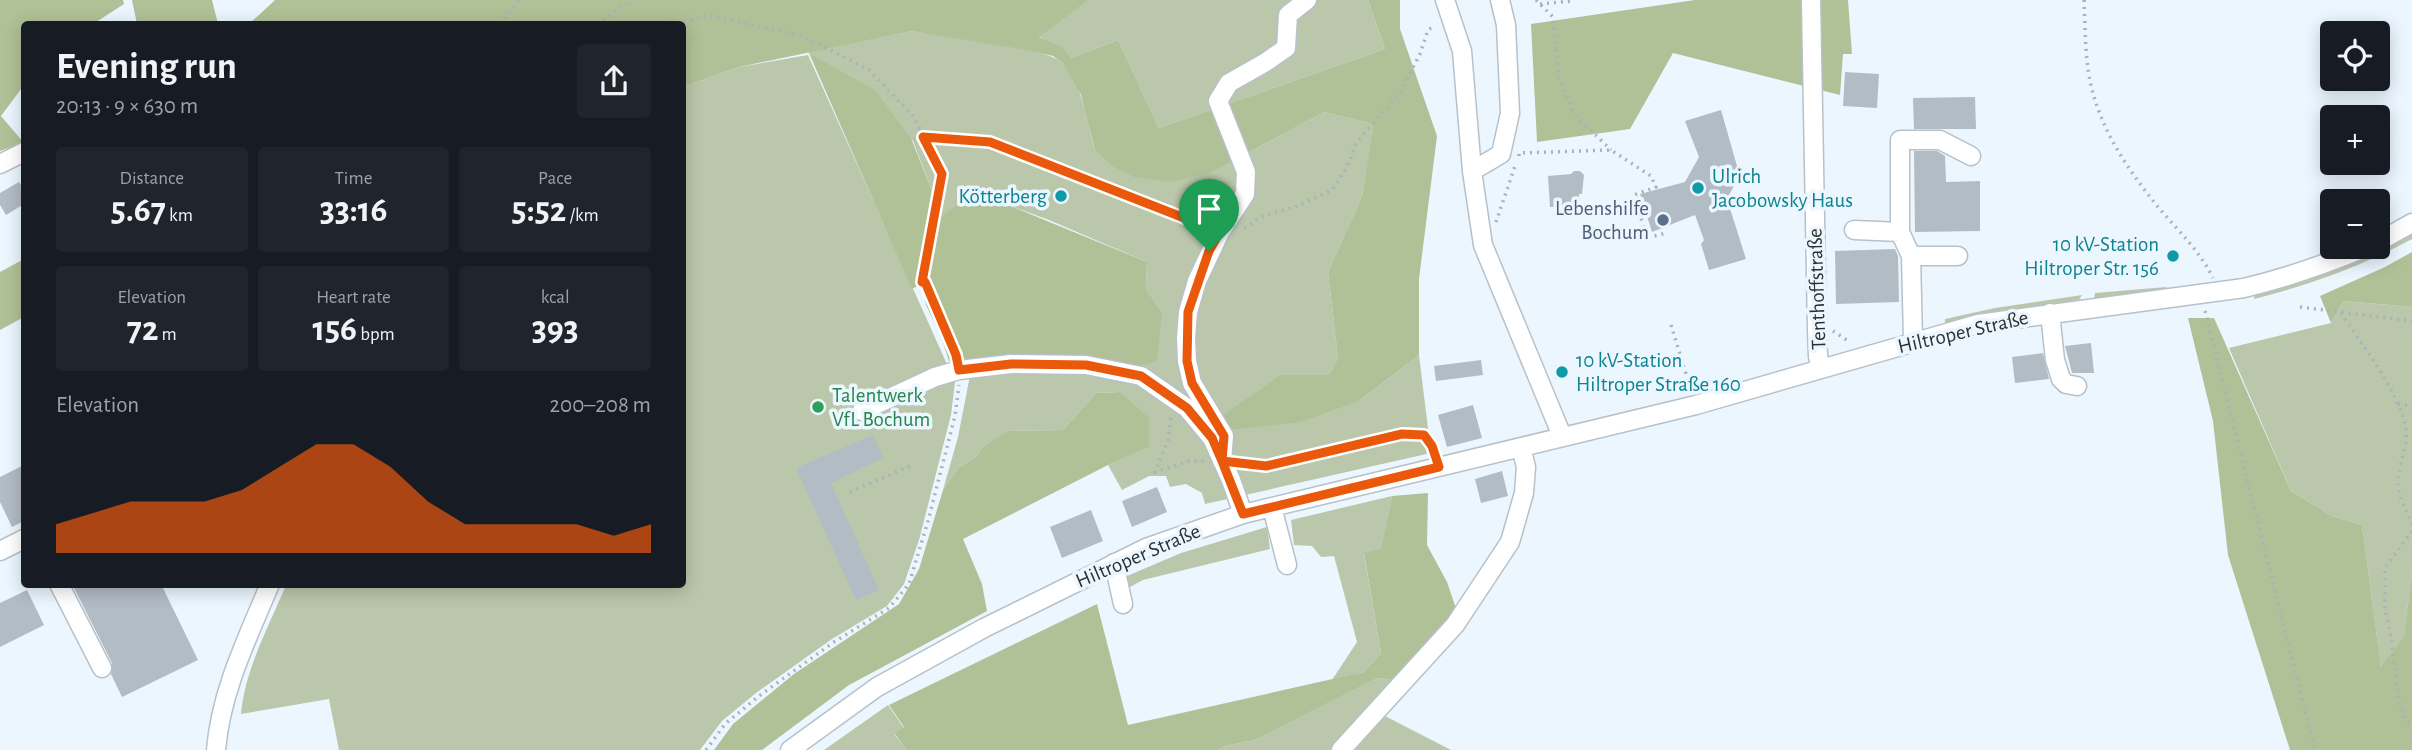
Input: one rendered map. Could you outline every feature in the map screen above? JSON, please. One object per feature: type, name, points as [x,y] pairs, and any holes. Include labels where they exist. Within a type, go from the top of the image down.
[{"type":"street","points":[[1222,461],[1224,436],[1192,383],[1186,338],[1188,312],[1197,281],[1220,232],[1245,194],[1246,172],[1218,101],[1229,83],[1286,48],[1288,15],[1307,0]]},
{"type":"street","points":[[1472,171],[1501,154],[1510,113],[1506,25],[1500,0]]},
{"type":"street","name":"Tenthoffstraße","points":[[1811,0],[1817,329],[1821,368]]},
{"type":"street","points":[[1448,7],[1462,51],[1472,171],[1483,245],[1562,436]]},
{"type":"street","points":[[1913,341],[1911,256],[1899,232],[1900,140],[1940,140],[1971,156]]},
{"type":"street","points":[[0,164],[21,154]]},
{"type":"street","points":[[2390,235],[2412,223]]},
{"type":"street","points":[[1854,230],[1899,232]]},
{"type":"street","points":[[1911,256],[1958,256]]},
{"type":"street","name":"Hiltroper Straße","points":[[790,750],[877,687],[984,628],[1146,548],[1243,514],[1696,405],[1978,324],[2220,292],[2277,280],[2339,259]]},
{"type":"street","points":[[2050,313],[2058,373],[2066,384],[2077,386]]},
{"type":"street","points":[[862,411],[935,377],[959,370],[1011,364],[1086,365],[1141,376],[1187,408],[1212,438],[1243,514]]},
{"type":"street","points":[[1341,750],[1455,625],[1510,542],[1524,493],[1525,467],[1521,447]]},
{"type":"street","points":[[1272,507],[1287,565]]},
{"type":"street","points":[[0,551],[21,540]]},
{"type":"street","points":[[1115,563],[1123,604]]},
{"type":"street","points":[[61,588],[102,668]]},
{"type":"street","points":[[216,750],[218,724],[228,685],[268,588]]},
{"type":"path","points":[[502,21],[519,0]]},
{"type":"path","points":[[601,21],[632,0]]},
{"type":"path","points":[[2084,0],[2089,71],[2099,112],[2108,132],[2117,151],[2154,201],[2206,263],[2220,292]]},
{"type":"path","points":[[1538,2],[1572,1]]},
{"type":"path","points":[[1538,2],[1553,17],[1559,79],[1575,115],[1611,150],[1651,176],[1657,187],[1634,195],[1647,238],[1666,233]]},
{"type":"path","points":[[1240,231],[1261,217],[1332,190],[1348,166],[1356,143],[1401,91],[1429,30],[1448,7]]},
{"type":"path","points":[[686,21],[707,15],[803,36],[869,70],[914,117],[942,174],[922,282],[925,282],[951,342],[959,370],[955,416],[909,584],[889,608],[834,642],[750,703],[725,724],[706,750]]},
{"type":"path","points":[[923,137],[990,142],[1220,232]]},
{"type":"path","points":[[1483,245],[1499,216],[1519,153],[1611,150]]},
{"type":"path","points":[[2199,295],[2211,331],[2315,750]]},
{"type":"path","points":[[2300,307],[2412,321]]},
{"type":"path","points":[[2341,313],[2398,404],[2405,424],[2407,444],[2399,470],[2398,486],[2412,524]]},
{"type":"path","points":[[1671,325],[1696,405]]},
{"type":"path","points":[[1174,399],[1168,440],[1155,472],[1189,461],[1222,461],[1266,466],[1402,434],[1424,435],[1432,446],[1439,467]]},
{"type":"path","points":[[2398,404],[2412,408]]},
{"type":"path","points":[[850,492],[910,466]]},
{"type":"path","points":[[2412,531],[2385,568],[2385,610],[2395,659],[2399,702],[2407,722],[2412,724]]},
{"type":"green space","points":[[0,0],[123,0],[124,4],[98,21],[21,21],[21,89],[1,116],[21,139],[21,144],[0,151]]},
{"type":"green space","points":[[132,0],[212,0],[217,21],[136,21]]},
{"type":"green space","points":[[275,0],[1089,0],[1039,37],[1062,47],[1071,58],[1118,40],[1159,128],[1385,49],[1368,0],[1400,0],[1400,29],[1437,136],[1419,279],[1419,355],[1359,401],[1300,422],[1229,430],[1217,419],[1281,375],[1329,375],[1338,358],[1328,272],[1362,196],[1374,124],[1324,112],[1211,173],[1170,182],[1134,177],[1114,167],[1095,150],[1081,95],[1063,63],[1053,56],[1027,50],[912,31],[739,67],[686,86],[686,21],[252,21]]},
{"type":"green space","points":[[1089,0],[1368,0],[1385,49],[1159,128],[1118,40],[1071,58],[1039,36]]},
{"type":"green space","points":[[1695,0],[1848,0],[1852,54],[1843,54],[1840,95],[1673,53],[1630,129],[1537,142],[1531,24]]},
{"type":"green space","points":[[912,31],[1017,47],[1055,58],[1064,64],[1076,83],[1095,150],[1211,173],[1324,112],[1375,124],[1362,196],[1328,272],[1338,358],[1329,375],[1281,375],[1359,401],[1419,355],[1431,453],[1205,504],[1202,493],[1186,484],[1170,487],[1166,476],[1149,476],[1122,490],[1108,465],[1148,447],[1120,392],[1096,393],[1063,430],[1009,431],[982,447],[976,457],[958,468],[943,490],[958,437],[973,360],[1064,354],[1139,366],[1162,312],[1146,289],[1147,262],[1049,220],[986,197],[953,207],[942,217],[913,141],[879,96],[807,52]]},
{"type":"green space","points":[[809,53],[876,91],[911,138],[942,216],[953,207],[986,196],[1147,262],[1146,289],[1162,312],[1157,361],[1140,366],[1064,354],[949,361],[926,305],[923,283],[912,289]]},
{"type":"green space","name":"Talentwerk VfL Bochum","points":[[808,55],[955,382],[951,415],[919,540],[904,584],[887,606],[832,639],[756,693],[722,721],[700,750],[339,750],[329,699],[241,714],[247,681],[285,588],[686,588],[686,86],[739,67]]},
{"type":"green space","points":[[2412,233],[2412,239],[2390,250],[2390,245]]},
{"type":"green space","points":[[2412,252],[2412,307],[2343,301],[2331,323],[2320,296]]},
{"type":"green space","points":[[2360,259],[2371,259],[2295,288],[2254,299],[2255,294]]},
{"type":"green space","points":[[21,261],[21,319],[0,330],[0,272]]},
{"type":"green space","points":[[2166,287],[2167,290],[2094,300],[2095,293]]},
{"type":"green space","points":[[2082,295],[2079,300],[1995,312],[1945,323],[1945,319],[1995,308]]},
{"type":"green space","points":[[2343,301],[2412,307],[2412,572],[2404,635],[2381,668],[2362,525],[2332,516],[2291,491],[2229,348],[2331,323]]},
{"type":"green space","points":[[2188,318],[2214,318],[2291,491],[2332,516],[2362,525],[2381,667],[2404,635],[2412,572],[2412,750],[2290,750],[2228,555],[2213,421]]},
{"type":"green space","points":[[1120,392],[1149,418],[1149,447],[963,539],[982,584],[987,611],[849,685],[762,750],[714,750],[733,724],[794,674],[899,604],[919,569],[943,490],[958,468],[976,457],[982,447],[1008,431],[1063,430],[1096,393]]},
{"type":"green space","points":[[1428,493],[1427,545],[1447,582],[1459,617],[1397,681],[1378,678],[1255,740],[1218,750],[906,750],[895,734],[904,727],[889,705],[1097,604],[1128,725],[1364,672],[1381,653],[1364,553],[1381,549],[1392,496]]},
{"type":"green space","points":[[1392,496],[1381,550],[1364,554],[1381,653],[1364,672],[1332,680],[1357,642],[1334,556],[1321,557],[1312,546],[1294,545],[1291,520]]},
{"type":"green space","points":[[1267,527],[1270,549],[1143,580],[1128,588],[1127,576],[1181,553]]},
{"type":"green space","points":[[1378,678],[1397,681],[1383,715],[1451,750],[1218,750],[1255,740]]},
{"type":"green space","points":[[888,705],[904,728],[895,735],[906,750],[824,750]]},
{"type":"building","points":[[1845,72],[1879,74],[1877,108],[1843,106]]},
{"type":"building","points":[[1975,97],[1976,129],[1914,129],[1913,98]]},
{"type":"building","name":"Ulrich Jacobowsky Haus","points":[[1721,110],[1737,166],[1743,169],[1727,199],[1746,259],[1709,270],[1701,244],[1704,240],[1695,215],[1652,232],[1640,194],[1685,182],[1699,157],[1685,121]]},
{"type":"building","points":[[1914,151],[1937,151],[1945,156],[1946,182],[1980,181],[1980,231],[1915,232]]},
{"type":"building","points":[[1580,171],[1584,175],[1582,194],[1579,194],[1580,205],[1550,207],[1548,176],[1571,174]]},
{"type":"building","points":[[19,182],[21,206],[6,215],[0,205],[0,193]]},
{"type":"building","points":[[1895,249],[1898,256],[1899,302],[1836,304],[1835,251]]},
{"type":"building","points":[[2091,343],[2094,373],[2072,373],[2065,346]]},
{"type":"building","points":[[2043,353],[2049,379],[2015,383],[2012,357]]},
{"type":"building","points":[[1481,360],[1483,375],[1436,381],[1434,366]]},
{"type":"building","points":[[1473,405],[1482,438],[1447,447],[1438,415]]},
{"type":"building","points":[[873,435],[883,458],[831,483],[879,590],[856,600],[796,468]]},
{"type":"building","points":[[21,466],[21,522],[12,527],[0,502],[0,477]]},
{"type":"building","points":[[1502,471],[1508,496],[1481,503],[1475,479]]},
{"type":"building","points":[[1157,487],[1167,512],[1132,527],[1122,501]]},
{"type":"building","points":[[1091,510],[1103,541],[1062,558],[1050,527]]},
{"type":"building","points":[[74,588],[163,588],[198,660],[122,697],[111,674],[112,663]]},
{"type":"building","points":[[27,590],[44,625],[0,647],[0,603]]},
{"type":"place","name":"Ulrich Jacobowsky Haus","points":[[1698,188]]},
{"type":"place","name":"Kötterberg","points":[[1061,196]]},
{"type":"place","name":"Lebenshilfe Bochum","points":[[1663,220]]},
{"type":"place","name":"10 kV-Station Hiltroper Str. 156","points":[[2173,256]]},
{"type":"place","name":"10 kV-Station Hiltroper Straße 160","points":[[1562,372]]},
{"type":"place","name":"Talentwerk VfL Bochum","points":[[818,407]]},
{"type":"route","points":[[1209,251],[1188,312],[1187,361],[1192,383],[1224,436],[1222,461],[1243,514],[1439,467],[1432,446],[1424,435],[1402,434],[1266,466],[1222,461],[1212,438],[1187,408],[1141,376],[1086,365],[1011,364],[959,370],[956,355],[925,282],[922,282],[942,174],[923,137],[990,142],[1131,195],[1220,232],[1209,251]]}]
